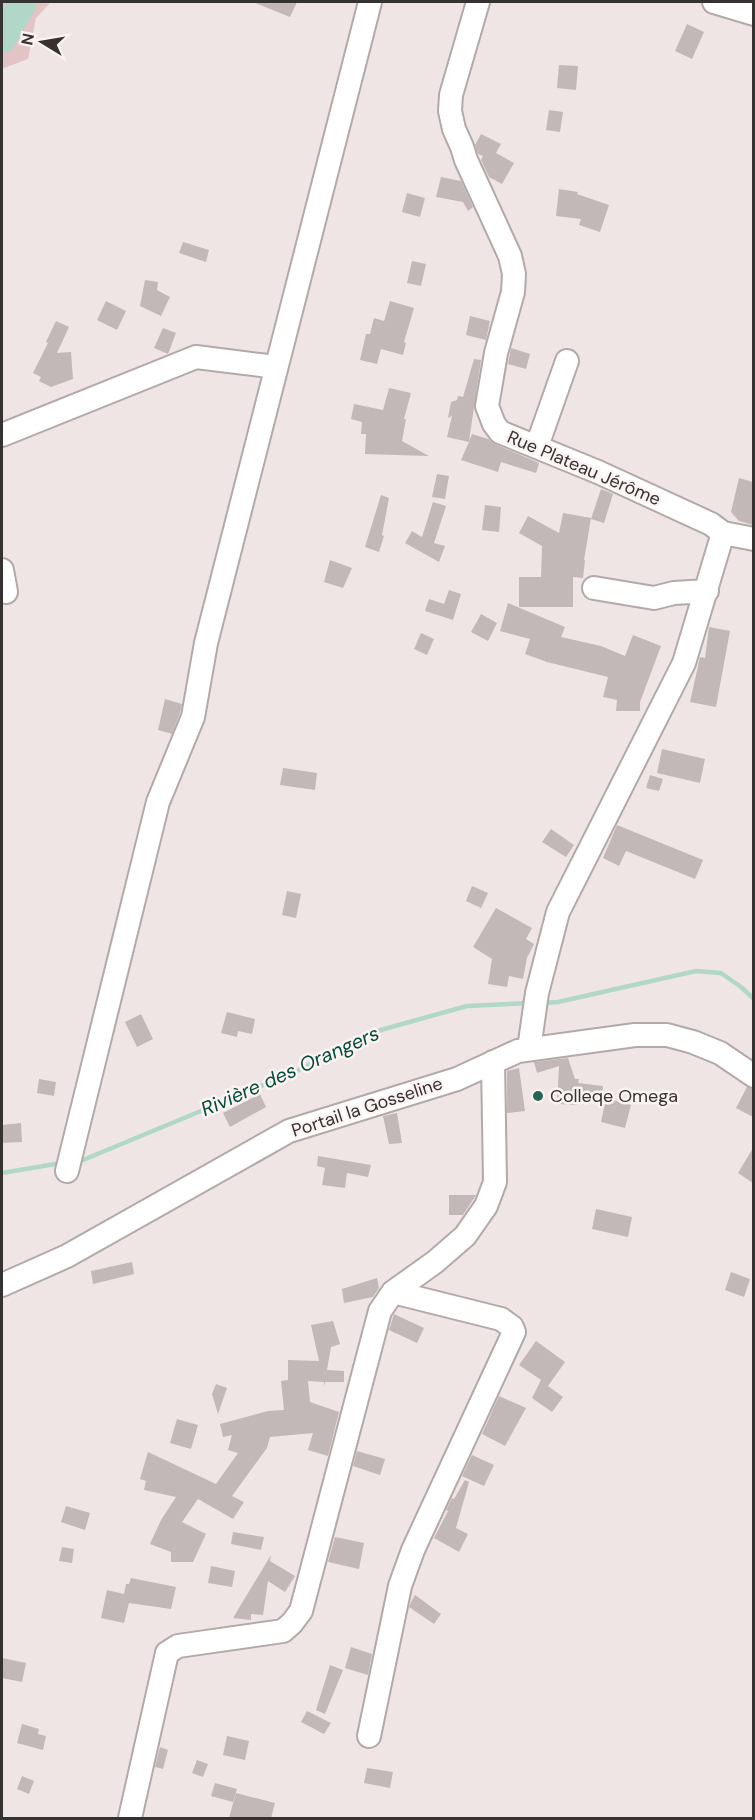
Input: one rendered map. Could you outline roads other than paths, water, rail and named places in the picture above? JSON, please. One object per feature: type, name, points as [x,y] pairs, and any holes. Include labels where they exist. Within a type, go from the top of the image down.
[{"type":"street","points":[[67,1171],[158,802],[193,717],[206,643],[369,2]]},
{"type":"street","name":"Rue Plateau Jérôme","points":[[478,2],[451,95],[450,111],[466,160],[510,256],[514,274],[513,292],[496,353],[487,406],[494,424],[500,432],[598,472],[711,524],[723,533],[753,539]]},
{"type":"street","points":[[717,2],[753,15]]},
{"type":"street","points":[[2,435],[196,357],[276,368]]},
{"type":"street","points":[[537,446],[567,361]]},
{"type":"street","points":[[529,1049],[537,993],[558,912],[684,663],[723,533]]},
{"type":"street","points":[[594,588],[654,598],[674,593],[707,591]]},
{"type":"street","name":"Portail la Gosseline","points":[[2,1285],[67,1256],[289,1131],[457,1079],[518,1051],[635,1035],[667,1035],[720,1053],[753,1076]]},
{"type":"street","points":[[130,1818],[167,1653],[177,1646],[283,1631],[301,1611],[380,1311],[393,1292],[435,1262],[465,1236],[486,1206],[495,1182],[493,1062]]},
{"type":"street","points":[[369,1736],[404,1577],[426,1520],[514,1332],[512,1327],[501,1319],[393,1292]]},
{"type":"waterway","name":"Rivière des Orangers","points":[[2,39],[23,2]]},
{"type":"waterway","name":"Rivière des Orangers","points":[[543,1003],[558,1002],[696,971],[721,973],[754,999]]},
{"type":"waterway","name":"Rivière des Orangers","points":[[75,1161],[83,1160],[295,1072],[370,1033],[467,1006],[528,1003]]},
{"type":"waterway","name":"Rivière des Orangers","points":[[2,1173],[61,1163]]},
{"type":"place","name":"Colleqe Omega","points":[[538,1096]]}]
